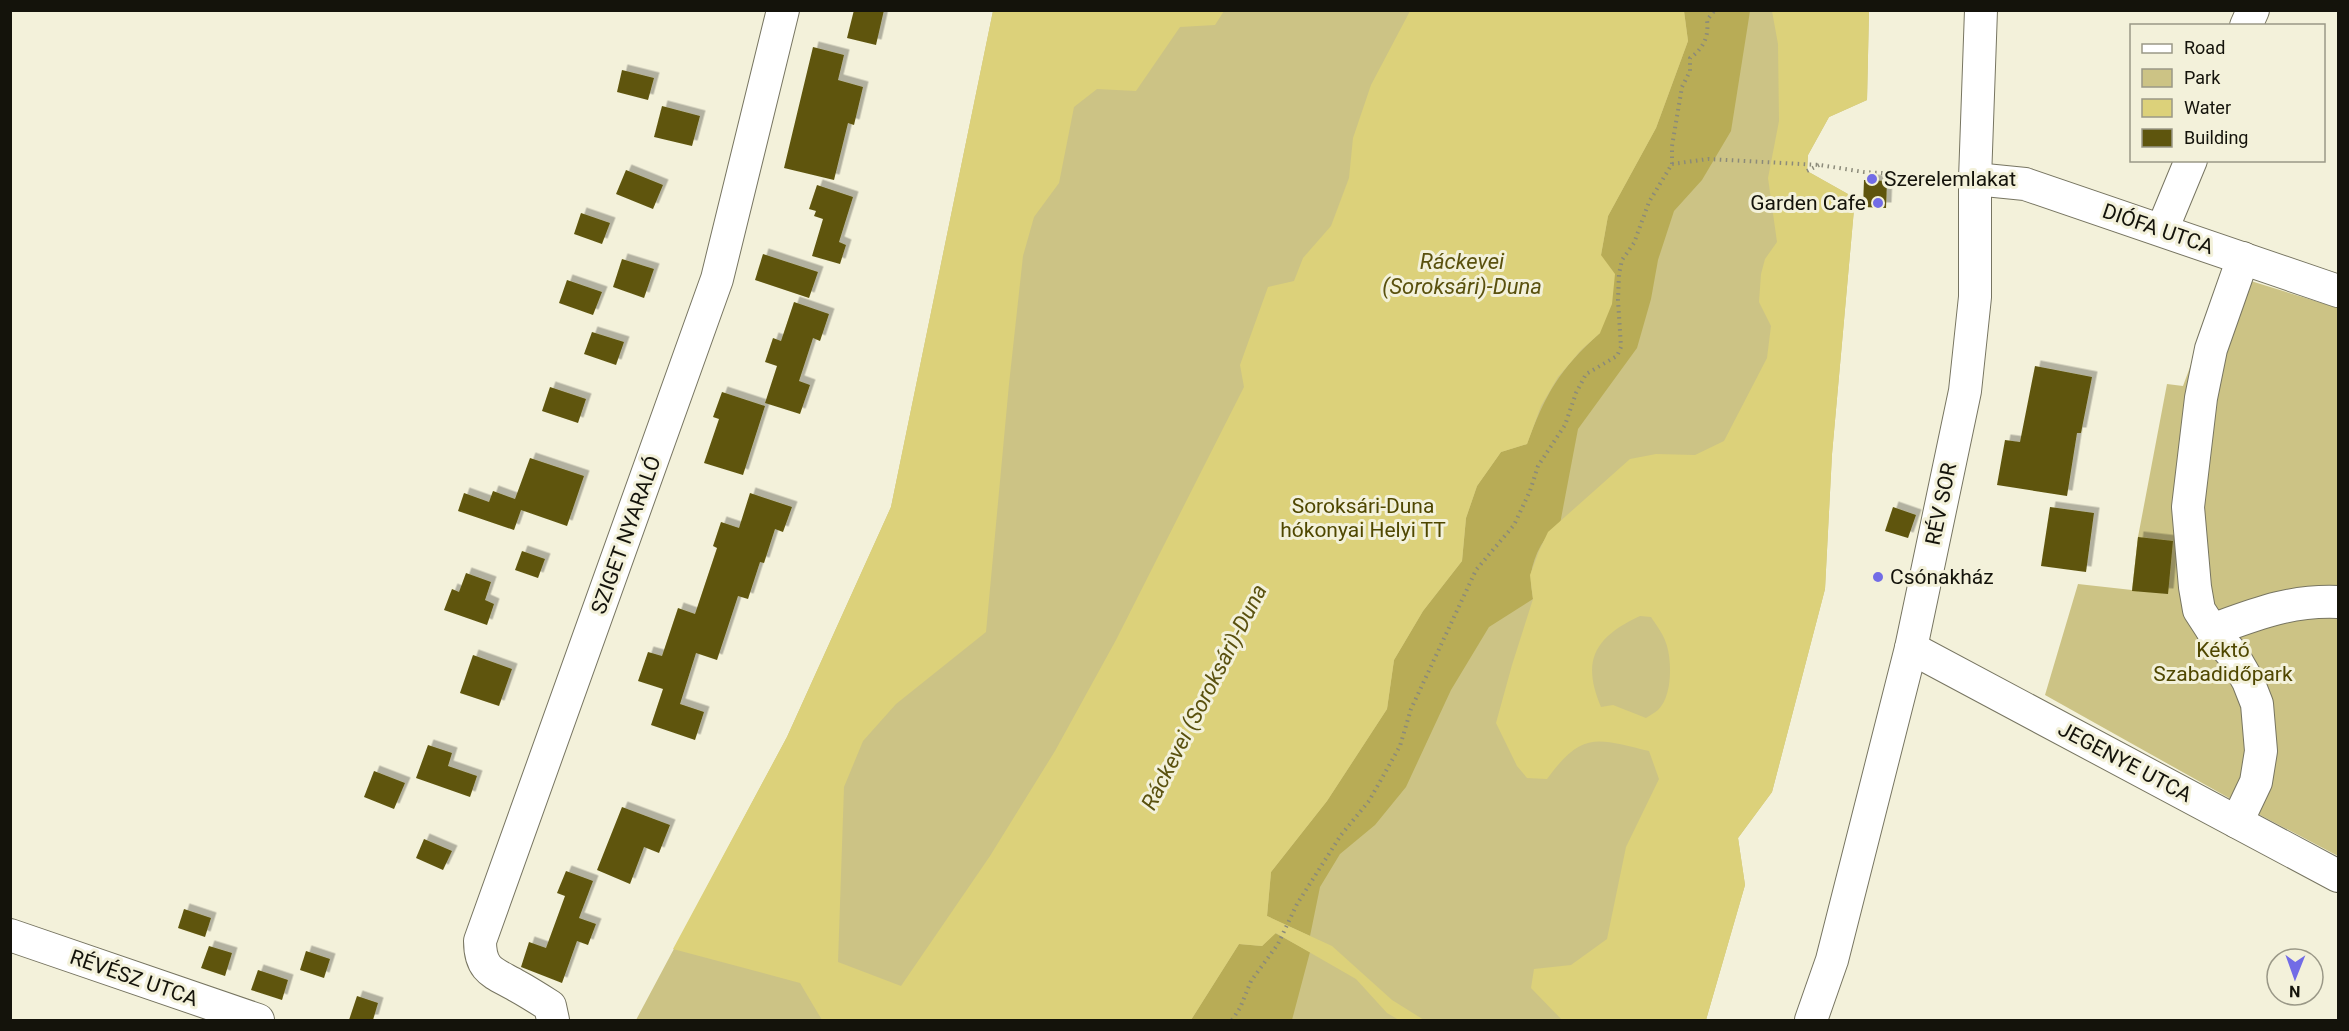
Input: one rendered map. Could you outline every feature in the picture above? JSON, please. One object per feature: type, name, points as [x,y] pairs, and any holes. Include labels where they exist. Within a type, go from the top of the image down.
[{"type":"street","name":"SZIGET NYARALÓ","points":[[553,1020],[550,1006],[498,977],[488,968],[480,955],[480,941],[717,279],[783,10]]},
{"type":"street","name":"RÉV SOR","points":[[1811,1020],[1832,960],[1911,648],[1965,391],[1975,297],[1975,179],[1981,10]]},
{"type":"street","points":[[2162,230],[2190,162]]},
{"type":"street","name":"DIÓFA UTCA","points":[[1975,179],[2025,184],[2338,291]]},
{"type":"street","points":[[2237,822],[2256,782],[2261,751],[2257,704],[2234,655],[2212,630],[2199,610],[2188,507],[2201,399],[2211,349],[2243,258]]},
{"type":"street","points":[[2212,630],[2278,606],[2317,601],[2338,602]]},
{"type":"street","name":"JEGENYE UTCA","points":[[1911,648],[2338,876]]},
{"type":"street","name":"RÉVÉSZ UTCA","points":[[10,935],[258,1020]]},
{"type":"path","points":[[1232,1020],[1240,1008],[1251,981],[1281,939],[1296,904],[1341,835],[1369,801],[1400,746],[1411,709],[1476,570],[1514,525],[1530,491],[1538,466],[1565,425],[1576,393],[1586,374],[1617,356],[1621,347],[1618,300],[1622,260],[1634,243],[1649,202],[1672,165],[1672,146],[1682,87],[1690,71],[1690,58],[1700,52],[1706,40],[1707,20],[1714,10]]},
{"type":"path","points":[[1672,165],[1708,159],[1820,165],[1864,172],[1975,179]]},
{"type":"path","points":[[1807,171],[1820,165]]},
{"type":"green space","name":"Soroksári-Duna hókonyai Helyi TT","points":[[993,11],[1869,11],[1867,100],[1829,117],[1808,155],[1807,171],[1855,198],[1832,454],[1825,589],[1772,792],[1738,838],[1745,885],[1706,1020],[636,1020],[787,737],[891,507]]},
{"type":"green space","name":"Kéktó Szabadidőpark","points":[[2225,273],[2338,308],[2338,856],[2245,807],[2045,695],[2078,584],[2132,590],[2138,537],[2167,384],[2183,386]]},
{"type":"shaded area","points":[[1684,11],[1750,11],[1731,131],[1702,180],[1674,211],[1658,260],[1651,299],[1637,348],[1578,429],[1560,524],[1545,540],[1532,567],[1533,599],[1489,627],[1451,690],[1406,787],[1375,825],[1340,854],[1320,887],[1310,936],[1267,916],[1271,872],[1327,801],[1387,709],[1394,660],[1423,611],[1462,561],[1466,518],[1477,486],[1501,452],[1527,444],[1555,383],[1574,359],[1600,333],[1601,255],[1608,216],[1656,128],[1688,41]]},
{"type":"shaded area","points":[[1275,933],[1310,952],[1292,1020],[1191,1020],[1239,944],[1262,946]]},
{"type":"water","name":"Ráckevei (Soroksári)-Duna","points":[[993,11],[1224,11],[1215,25],[1180,27],[1136,91],[1097,89],[1074,107],[1059,183],[1034,217],[1023,256],[986,632],[896,704],[863,741],[844,787],[838,962],[901,986],[990,856],[1055,751],[1116,640],[1244,387],[1240,365],[1268,287],[1294,281],[1303,258],[1331,226],[1349,178],[1353,138],[1371,85],[1410,11],[1684,11],[1688,41],[1656,128],[1608,216],[1601,255],[1615,274],[1612,304],[1600,333],[1581,350],[1558,377],[1541,406],[1527,444],[1501,452],[1477,486],[1466,518],[1462,561],[1423,611],[1394,660],[1387,709],[1327,801],[1271,872],[1267,916],[1332,946],[1392,1000],[1424,1020],[1399,1020],[1387,1013],[1356,979],[1276,933],[1262,946],[1239,944],[1191,1020],[822,1020],[800,983],[673,949],[787,737],[891,507]]},
{"type":"water","points":[[1772,11],[1869,11],[1867,100],[1829,117],[1808,155],[1807,171],[1855,198],[1832,454],[1825,589],[1772,792],[1738,838],[1745,885],[1706,1020],[1562,1020],[1531,988],[1534,969],[1571,965],[1607,939],[1626,847],[1659,779],[1649,751],[1603,741],[1591,742],[1570,753],[1547,779],[1527,778],[1517,766],[1496,723],[1533,599],[1530,575],[1548,532],[1630,459],[1656,454],[1695,455],[1724,441],[1767,358],[1771,326],[1759,302],[1761,274],[1765,259],[1777,242],[1768,178],[1779,121],[1778,44]],"holes":[[[1640,616],[1651,617],[1664,638],[1669,653],[1670,680],[1663,704],[1646,718],[1613,705],[1601,707],[1592,676],[1596,652],[1612,632]]]},
{"type":"building","points":[[854,10],[884,10],[876,45],[847,38]]},
{"type":"building","points":[[813,47],[844,55],[838,80],[863,87],[854,125],[848,123],[834,180],[784,168]]},
{"type":"building","points":[[622,70],[654,78],[648,100],[617,92]]},
{"type":"building","points":[[662,106],[700,116],[692,146],[654,137]]},
{"type":"building","points":[[626,170],[663,185],[653,209],[616,194]]},
{"type":"building","points":[[1864,180],[1887,181],[1886,208],[1863,207]]},
{"type":"building","points":[[817,185],[853,197],[839,242],[846,245],[840,264],[812,256],[823,219],[814,216],[816,211],[809,209]]},
{"type":"building","points":[[581,213],[610,223],[602,244],[574,234]]},
{"type":"building","points":[[763,254],[818,272],[809,298],[755,280]]},
{"type":"building","points":[[622,259],[654,269],[644,298],[613,287]]},
{"type":"building","points":[[567,280],[602,292],[593,315],[559,303]]},
{"type":"building","points":[[794,302],[829,314],[820,341],[813,338],[799,381],[810,385],[800,414],[765,403],[777,366],[765,362],[773,338],[781,341]]},
{"type":"building","points":[[592,332],[624,342],[616,365],[584,354]]},
{"type":"building","points":[[2035,366],[2092,377],[2081,433],[2077,433],[2067,496],[1997,485],[2005,440],[2020,442]]},
{"type":"building","points":[[550,387],[586,399],[578,423],[542,411]]},
{"type":"building","points":[[722,392],[765,406],[743,475],[704,463],[719,419],[713,417]]},
{"type":"building","points":[[530,458],[584,476],[567,526],[521,510],[514,530],[458,511],[464,493],[489,502],[493,491],[515,499]]},
{"type":"building","points":[[750,493],[792,507],[783,532],[775,529],[764,563],[760,562],[748,599],[738,596],[717,660],[696,653],[680,704],[704,712],[695,740],[651,725],[663,689],[638,681],[648,652],[662,656],[678,608],[695,614],[717,548],[713,546],[721,522],[739,528]]},
{"type":"building","points":[[1893,507],[1916,515],[1908,538],[1885,531]]},
{"type":"building","points":[[2050,507],[2094,513],[2086,572],[2041,566]]},
{"type":"building","points":[[2138,537],[2173,541],[2168,594],[2132,591]]},
{"type":"building","points":[[522,551],[545,559],[538,578],[515,570]]},
{"type":"building","points":[[466,573],[491,582],[485,600],[494,604],[487,625],[444,610],[452,589],[459,592]]},
{"type":"building","points":[[473,655],[512,669],[499,706],[460,693]]},
{"type":"building","points":[[428,745],[452,753],[448,766],[477,776],[470,797],[416,778]]},
{"type":"building","points":[[374,771],[405,783],[394,809],[364,797]]},
{"type":"building","points":[[622,807],[670,825],[659,853],[644,847],[630,884],[597,870]]},
{"type":"building","points":[[424,839],[452,851],[443,870],[416,858]]},
{"type":"building","points":[[566,871],[593,881],[579,918],[596,924],[588,945],[577,941],[562,983],[521,967],[529,942],[546,948],[565,896],[557,893]]},
{"type":"building","points":[[184,909],[211,918],[205,937],[178,928]]},
{"type":"building","points":[[209,946],[232,953],[225,976],[201,968]]},
{"type":"building","points":[[306,951],[330,959],[324,978],[300,970]]},
{"type":"building","points":[[258,970],[288,980],[282,1000],[251,990]]},
{"type":"building","points":[[357,996],[378,1003],[373,1020],[349,1020]]},
{"type":"place","name":"Szerelemlakat","points":[[1872,179]]},
{"type":"place","name":"Garden Cafe","points":[[1878,203]]},
{"type":"place","name":"Csónakház","points":[[1878,577]]}]
